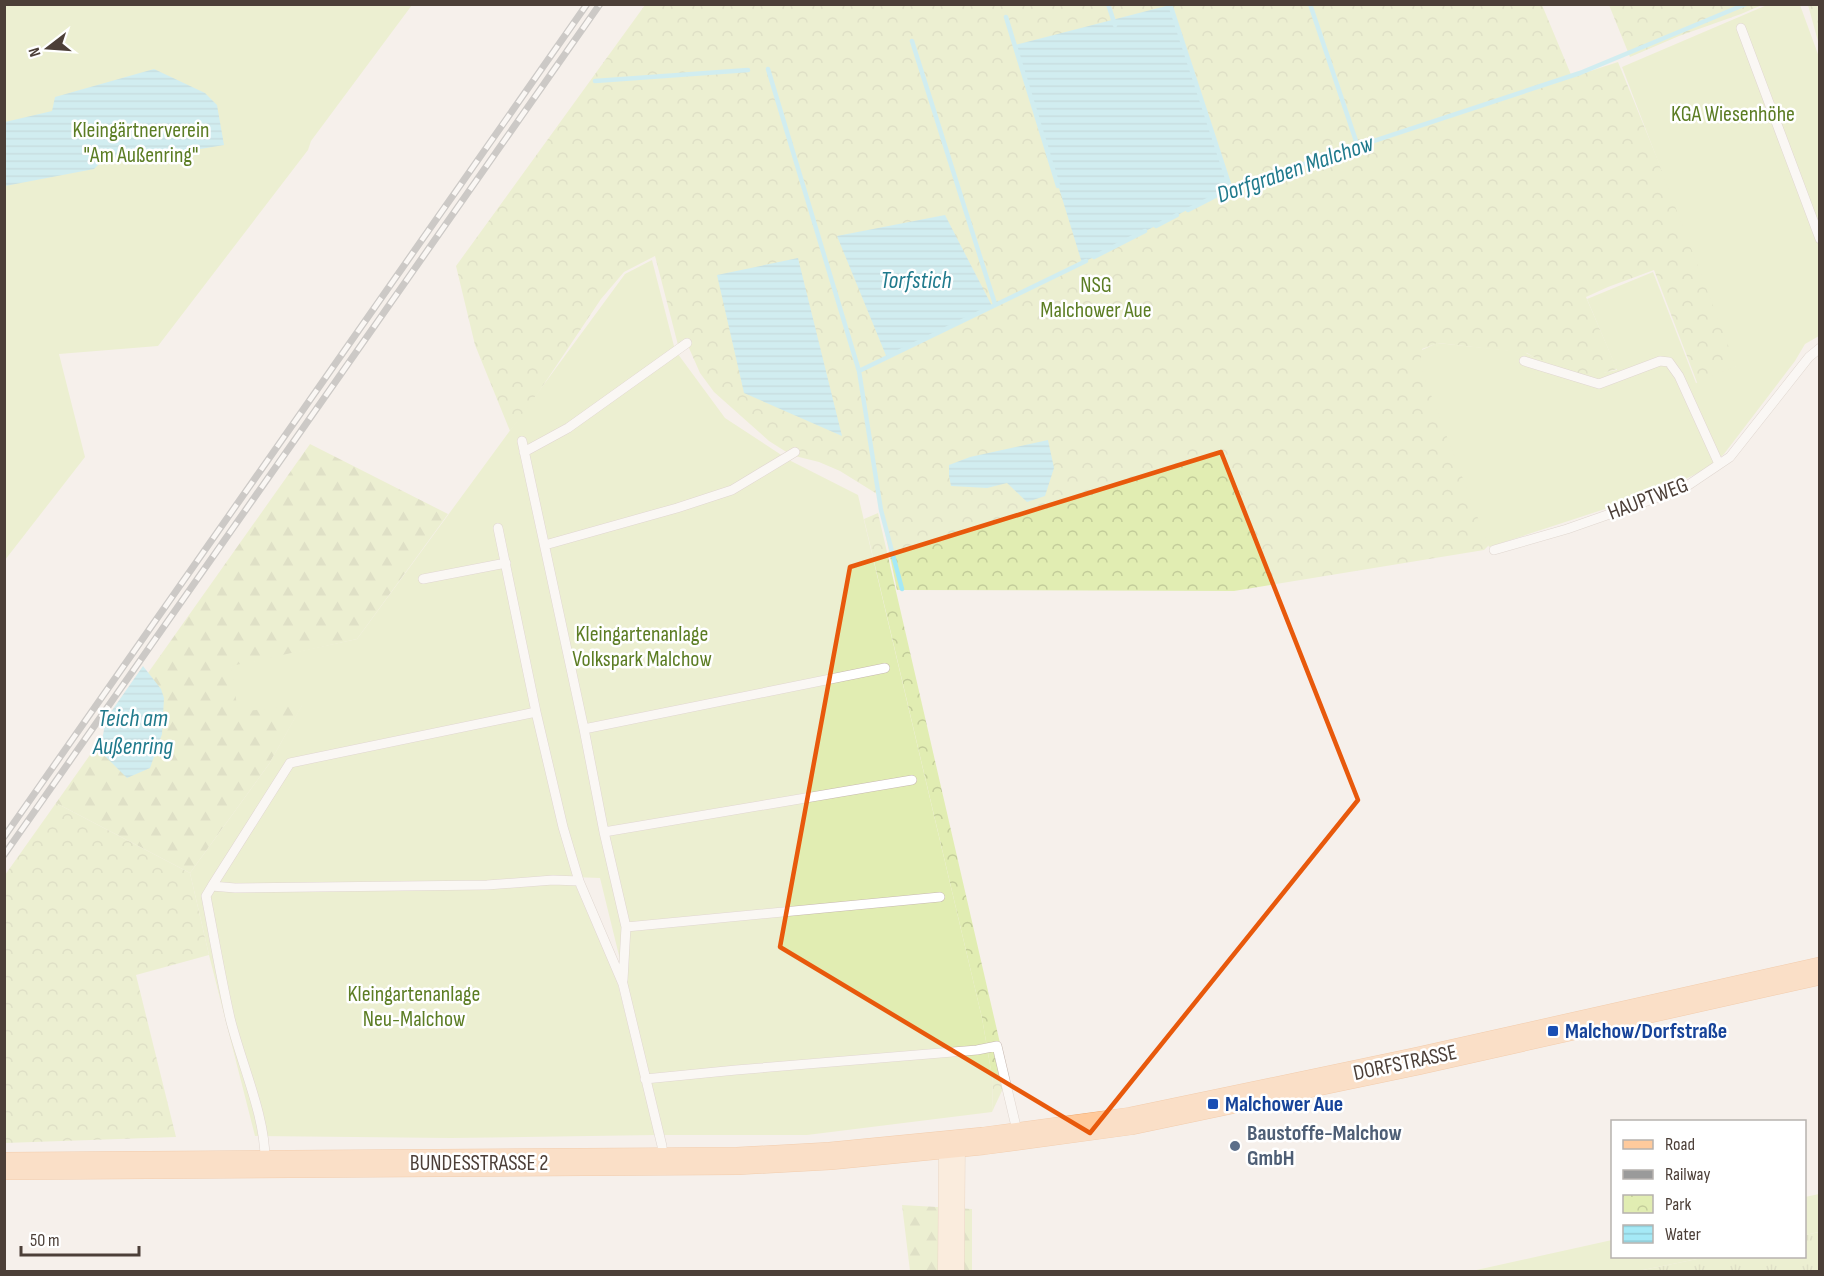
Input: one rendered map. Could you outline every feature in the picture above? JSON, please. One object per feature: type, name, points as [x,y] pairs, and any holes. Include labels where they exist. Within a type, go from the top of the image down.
[{"type":"main road","name":"DORFSTRASSE","points":[[952,1144],[1131,1121],[1418,1061],[1820,971]]},
{"type":"main road","name":"BUNDESSTRASSE 2","points":[[4,1166],[737,1161],[830,1156],[952,1144]]},
{"type":"main road","points":[[951,1272],[952,1144]]},
{"type":"lane","points":[[1741,28],[1820,239]]},
{"type":"lane","points":[[524,452],[567,428],[687,343]]},
{"type":"lane","name":"HAUPTWEG","points":[[1494,550],[1567,529],[1684,488],[1730,457],[1809,357],[1820,348]]},
{"type":"lane","points":[[1524,361],[1599,384],[1660,361],[1670,362],[1679,376],[1719,464]]},
{"type":"lane","points":[[522,441],[626,927],[623,984]]},
{"type":"lane","points":[[545,546],[732,490],[795,452]]},
{"type":"lane","points":[[498,528],[536,712],[564,827],[579,881],[623,984],[662,1146],[663,1162]]},
{"type":"lane","points":[[423,579],[506,563]]},
{"type":"lane","points":[[584,729],[885,668]]},
{"type":"lane","points":[[265,1165],[264,1136],[231,1019],[212,928],[206,896],[212,885],[290,764],[536,712]]},
{"type":"lane","points":[[604,832],[912,780]]},
{"type":"lane","points":[[212,885],[259,888],[487,885],[553,880],[579,881]]},
{"type":"lane","points":[[626,927],[940,897]]},
{"type":"lane","points":[[645,1079],[977,1050],[997,1046],[1018,1136]]},
{"type":"highlighted area","points":[[1221,452],[1358,800],[1090,1133],[780,947],[850,567]]},
{"type":"green space","name":"Kleingärtnerverein \"Am Außenring\"","points":[[5,5],[412,5],[311,141],[308,150],[158,346],[59,354],[85,457],[5,560]]},
{"type":"green space","name":"NSG Malchower Aue","points":[[645,5],[1542,5],[1572,77],[1618,62],[1679,212],[1737,366],[1698,385],[1654,270],[1586,297],[1617,369],[1597,375],[1581,376],[1543,363],[1527,353],[1438,343],[1422,349],[1491,543],[1484,550],[1234,591],[897,590],[877,494],[840,471],[819,462],[791,455],[769,441],[714,392],[700,373],[689,348],[678,345],[655,256],[624,272],[601,299],[510,431],[475,345],[456,266]]},
{"type":"green space","points":[[1609,5],[1762,5],[1630,57]]},
{"type":"green space","name":"KGA Wiesenhöhe","points":[[1767,5],[1800,5],[1819,57],[1819,336],[1805,344],[1795,361],[1724,454],[1708,468],[1663,490],[1489,547],[1420,366],[1422,350],[1437,343],[1524,352],[1551,366],[1577,374],[1597,374],[1617,370],[1587,299],[1653,272],[1696,383],[1736,366],[1622,67]]},
{"type":"green space","points":[[1808,5],[1819,5],[1819,45]]},
{"type":"green space","name":"Kleingartenanlage Volkspark Malchow","points":[[652,260],[675,350],[725,418],[789,460],[858,495],[982,1018],[993,1082],[992,1112],[807,1135],[663,1135],[600,878],[572,877],[617,981],[656,1135],[451,1138],[255,1136],[190,873],[269,764],[302,705],[238,712],[231,666],[357,639],[625,274]]},
{"type":"green space","points":[[310,444],[448,514],[357,639],[231,667],[303,704],[269,764],[190,873],[56,803]]},
{"type":"green space","points":[[878,513],[1008,1078],[992,1112],[993,1082],[982,1018],[864,519]]},
{"type":"green space","points":[[56,803],[190,873],[209,955],[136,975],[176,1137],[5,1143],[5,875]]},
{"type":"green space","points":[[1819,1194],[1819,1232],[1806,1235],[1806,1197]]},
{"type":"green space","points":[[902,1205],[972,1209],[972,1271],[910,1271]]},
{"type":"green space","points":[[1819,1232],[1819,1271],[1638,1271],[1702,1258],[1806,1258],[1806,1235]]},
{"type":"green space","points":[[1611,1240],[1611,1258],[1702,1258],[1638,1271],[1472,1271]]},
{"type":"water","points":[[1170,5],[1231,188],[1082,263],[1015,45]]},
{"type":"water","points":[[154,69],[205,93],[217,105],[224,145],[141,159],[107,156],[94,169],[5,186],[5,122],[52,111],[55,97]]},
{"type":"water","name":"Torfstich","points":[[945,215],[992,306],[887,358],[837,236]]},
{"type":"water","points":[[798,258],[842,436],[744,393],[717,275]]},
{"type":"water","points":[[1048,440],[1054,468],[1045,496],[1027,502],[1007,483],[987,488],[951,486],[949,465],[970,457]]},
{"type":"water","name":"Teich am Außenring","points":[[143,666],[161,689],[164,698],[162,734],[150,768],[127,778],[100,751],[106,719]]},
{"type":"waterway","points":[[1108,4],[1115,25]]},
{"type":"waterway","points":[[1170,4],[1230,187]]},
{"type":"waterway","points":[[1310,4],[1358,147]]},
{"type":"waterway","name":"Dorfgraben Malchow","points":[[1188,210],[1231,188],[1580,73],[1746,4]]},
{"type":"waterway","points":[[1006,17],[1058,186]]},
{"type":"waterway","points":[[912,41],[995,304]]},
{"type":"waterway","points":[[768,69],[859,371],[881,510],[902,589]]},
{"type":"waterway","name":"Dorfgraben Malchow","points":[[595,81],[748,70]]},
{"type":"waterway","name":"Dorfgraben Malchow","points":[[1156,226],[1177,215]]},
{"type":"waterway","name":"Dorfgraben Malchow","points":[[1094,257],[1145,231]]},
{"type":"waterway","name":"Dorfgraben Malchow","points":[[859,371],[1086,261]]},
{"type":"railway","points":[[4,837],[587,4]]},
{"type":"railway","points":[[4,855],[600,4]]},
{"type":"place","name":"Malchow/Dorfstraße","points":[[1553,1031]]},
{"type":"place","name":"Malchower Aue","points":[[1213,1104]]},
{"type":"place","name":"Baustoffe-Malchow GmbH","points":[[1235,1146]]},
{"type":"park label","name":"Kleingartenanlage Neu-Malchow","points":[[414,1006]]}]
